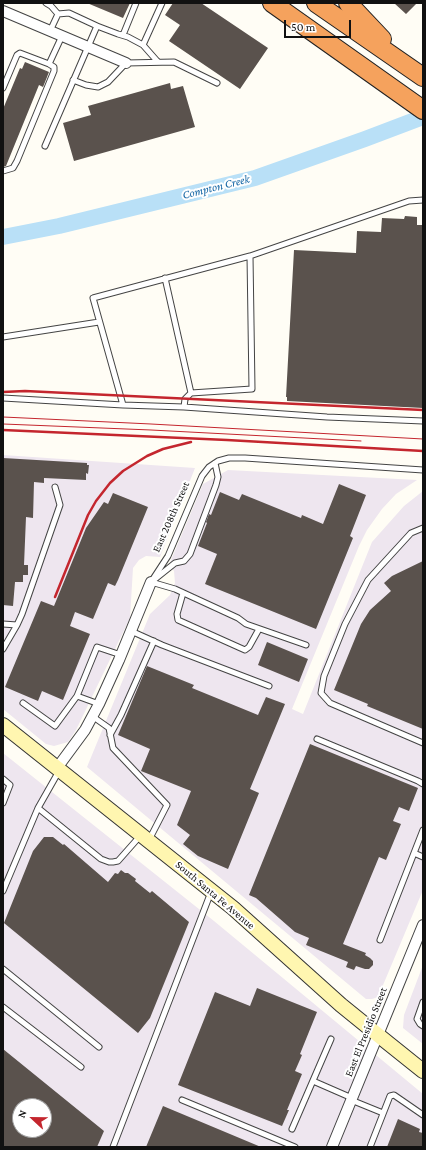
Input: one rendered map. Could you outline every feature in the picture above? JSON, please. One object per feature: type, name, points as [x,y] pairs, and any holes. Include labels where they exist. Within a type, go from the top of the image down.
[{"type":"highway","points":[[272,3],[423,110]]},
{"type":"highway","points":[[316,3],[423,77]]},
{"type":"highway","points":[[348,3],[405,64]]},
{"type":"main road","name":"South Santa Fe Avenue","points":[[3,725],[233,908],[341,1005],[423,1071]]},
{"type":"street","points":[[3,11],[126,63]]},
{"type":"street","name":"East 208th Street","points":[[58,769],[82,735],[99,704],[121,656],[151,582]]},
{"type":"street","name":"East El Presidio Street","points":[[332,1147],[423,925]]},
{"type":"lane","points":[[46,3],[58,14]]},
{"type":"lane","points":[[123,35],[136,3]]},
{"type":"lane","points":[[143,45],[162,3]]},
{"type":"lane","points":[[58,14],[69,13],[97,26],[128,37],[143,45],[158,62]]},
{"type":"lane","points":[[50,31],[58,14]]},
{"type":"lane","points":[[45,146],[97,26]]},
{"type":"lane","points":[[50,64],[62,36]]},
{"type":"lane","points":[[3,88],[17,55],[20,53],[50,64],[54,67],[54,71],[17,161],[13,168],[3,171]]},
{"type":"lane","points":[[74,80],[86,85],[98,87],[108,82],[126,63],[174,62],[217,83]]},
{"type":"lane","points":[[123,405],[93,298],[250,256],[409,201],[423,200]]},
{"type":"lane","points":[[184,407],[185,399],[191,393],[252,389],[250,256]]},
{"type":"lane","points":[[165,278],[191,393]]},
{"type":"lane","points":[[3,338],[99,322]]},
{"type":"lane","points":[[3,398],[184,407],[326,417],[423,421]]},
{"type":"lane","points":[[151,582],[175,564],[184,561],[190,554],[216,485],[218,476],[215,463],[218,461],[229,458],[245,458],[423,470]]},
{"type":"lane","name":"East 208th Street","points":[[151,582],[168,556],[202,476],[209,467],[215,463]]},
{"type":"lane","points":[[3,649],[22,614],[60,505],[55,487]]},
{"type":"lane","points":[[423,528],[410,534],[368,580],[345,624],[324,676],[321,693],[330,703],[423,743]]},
{"type":"lane","points":[[151,582],[183,593],[238,618],[246,624],[306,645]]},
{"type":"lane","points":[[183,593],[177,614],[178,620],[246,650],[259,629]]},
{"type":"lane","points":[[3,624],[17,625]]},
{"type":"lane","points":[[131,631],[269,686]]},
{"type":"lane","points":[[110,735],[121,715],[154,641]]},
{"type":"lane","points":[[23,703],[55,726],[77,696],[97,647],[121,656]]},
{"type":"lane","points":[[77,696],[99,704]]},
{"type":"lane","points":[[38,808],[101,859],[113,862],[118,861],[145,838],[167,805],[113,748],[109,728],[92,716]]},
{"type":"lane","points":[[318,739],[423,784]]},
{"type":"lane","points":[[3,891],[38,808],[58,769]]},
{"type":"lane","points":[[3,779],[10,785],[3,803]]},
{"type":"lane","points":[[380,940],[423,830]]},
{"type":"lane","points":[[414,853],[423,857]]},
{"type":"lane","points":[[113,1147],[212,892]]},
{"type":"lane","points":[[3,969],[99,1047]]},
{"type":"lane","points":[[423,1002],[417,1019],[423,1026]]},
{"type":"lane","points":[[3,1007],[81,1067]]},
{"type":"lane","points":[[292,1129],[331,1039]]},
{"type":"lane","points":[[313,1082],[384,1113]]},
{"type":"lane","points":[[370,1147],[390,1096],[394,1095],[423,1115]]},
{"type":"lane","points":[[182,1100],[295,1147]]},
{"type":"shaded area","points":[[3,455],[195,468],[160,557],[146,556],[139,560],[133,568],[130,618],[76,730],[68,742],[54,746],[46,744],[3,709]]},
{"type":"shaded area","points":[[228,470],[417,480],[396,494],[382,509],[367,530],[359,546],[292,709],[303,714],[372,542],[404,506],[423,491],[423,890],[378,997],[372,999],[366,999],[87,767],[150,614],[170,595],[175,583],[174,571],[169,565],[203,484]]},
{"type":"shaded area","points":[[3,753],[214,921],[423,1094],[423,1147],[3,1147]]},
{"type":"shaded area","points":[[423,965],[423,1044],[403,1028],[404,1015]]},
{"type":"building","points":[[87,3],[130,3],[123,18]]},
{"type":"building","points":[[173,3],[201,3],[268,48],[240,89],[169,41],[180,25],[165,15]]},
{"type":"building","points":[[394,3],[417,3],[406,14]]},
{"type":"building","points":[[25,62],[49,72],[43,87],[39,85],[6,166],[3,167],[3,109],[20,68],[22,69]]},
{"type":"building","points":[[170,83],[171,89],[183,86],[195,127],[74,161],[63,123],[91,115],[88,106]]},
{"type":"building","points":[[405,216],[417,217],[417,225],[422,225],[423,408],[287,401],[294,250],[356,253],[357,231],[381,232],[382,218],[404,219]]},
{"type":"building","points":[[3,458],[87,463],[87,465],[89,465],[88,474],[86,473],[86,480],[44,478],[44,483],[34,482],[33,518],[26,517],[24,565],[28,565],[28,575],[23,575],[23,582],[15,582],[13,606],[3,605]]},
{"type":"building","points":[[339,484],[366,495],[350,536],[353,538],[316,629],[205,584],[217,554],[198,546],[209,514],[211,515],[220,492],[239,500],[242,494],[301,518],[302,515],[323,524]]},
{"type":"building","points":[[113,493],[148,507],[118,580],[115,586],[108,583],[93,619],[75,612],[70,626],[90,634],[63,700],[42,691],[38,701],[5,687],[41,601],[54,606],[86,528],[104,502],[108,504]]},
{"type":"building","points":[[423,561],[423,729],[367,706],[368,704],[334,690],[361,624],[370,610],[391,591],[384,583],[392,576]]},
{"type":"building","points":[[267,642],[308,659],[299,682],[258,665]]},
{"type":"building","points":[[147,666],[194,685],[192,688],[258,715],[266,697],[285,704],[250,789],[259,793],[228,869],[198,856],[183,844],[190,835],[177,825],[191,791],[141,771],[150,749],[118,735]]},
{"type":"building","points":[[310,744],[418,788],[409,811],[399,807],[393,821],[401,824],[386,860],[379,857],[343,944],[366,953],[365,955],[373,961],[373,965],[369,969],[356,966],[354,970],[346,967],[348,962],[306,945],[309,938],[295,932],[256,898],[249,895]]},
{"type":"building","points":[[44,837],[53,837],[63,845],[64,844],[108,882],[115,873],[118,874],[121,870],[128,873],[136,879],[135,881],[150,893],[152,891],[189,922],[150,1018],[138,1033],[4,923],[33,851]]},
{"type":"building","points":[[257,988],[317,1012],[300,1054],[302,1055],[295,1071],[302,1074],[282,1126],[178,1085],[215,992],[250,1006]]},
{"type":"building","points":[[3,1049],[104,1131],[97,1147],[3,1147]]},
{"type":"building","points":[[163,1106],[261,1147],[146,1147]]},
{"type":"building","points":[[398,1119],[420,1129],[419,1132],[423,1133],[423,1147],[387,1147]]},
{"type":"waterway","name":"Compton Creek","points":[[3,237],[59,226],[255,178],[423,117]]},
{"type":"tram line","points":[[3,417],[423,439]]},
{"type":"tram line","points":[[3,424],[361,441]]},
{"type":"railway","points":[[3,392],[25,391],[423,410]]},
{"type":"railway","points":[[3,430],[423,451]]},
{"type":"railway","points":[[55,597],[88,515],[96,501],[110,483],[123,471],[147,456],[163,449],[191,442]]}]
